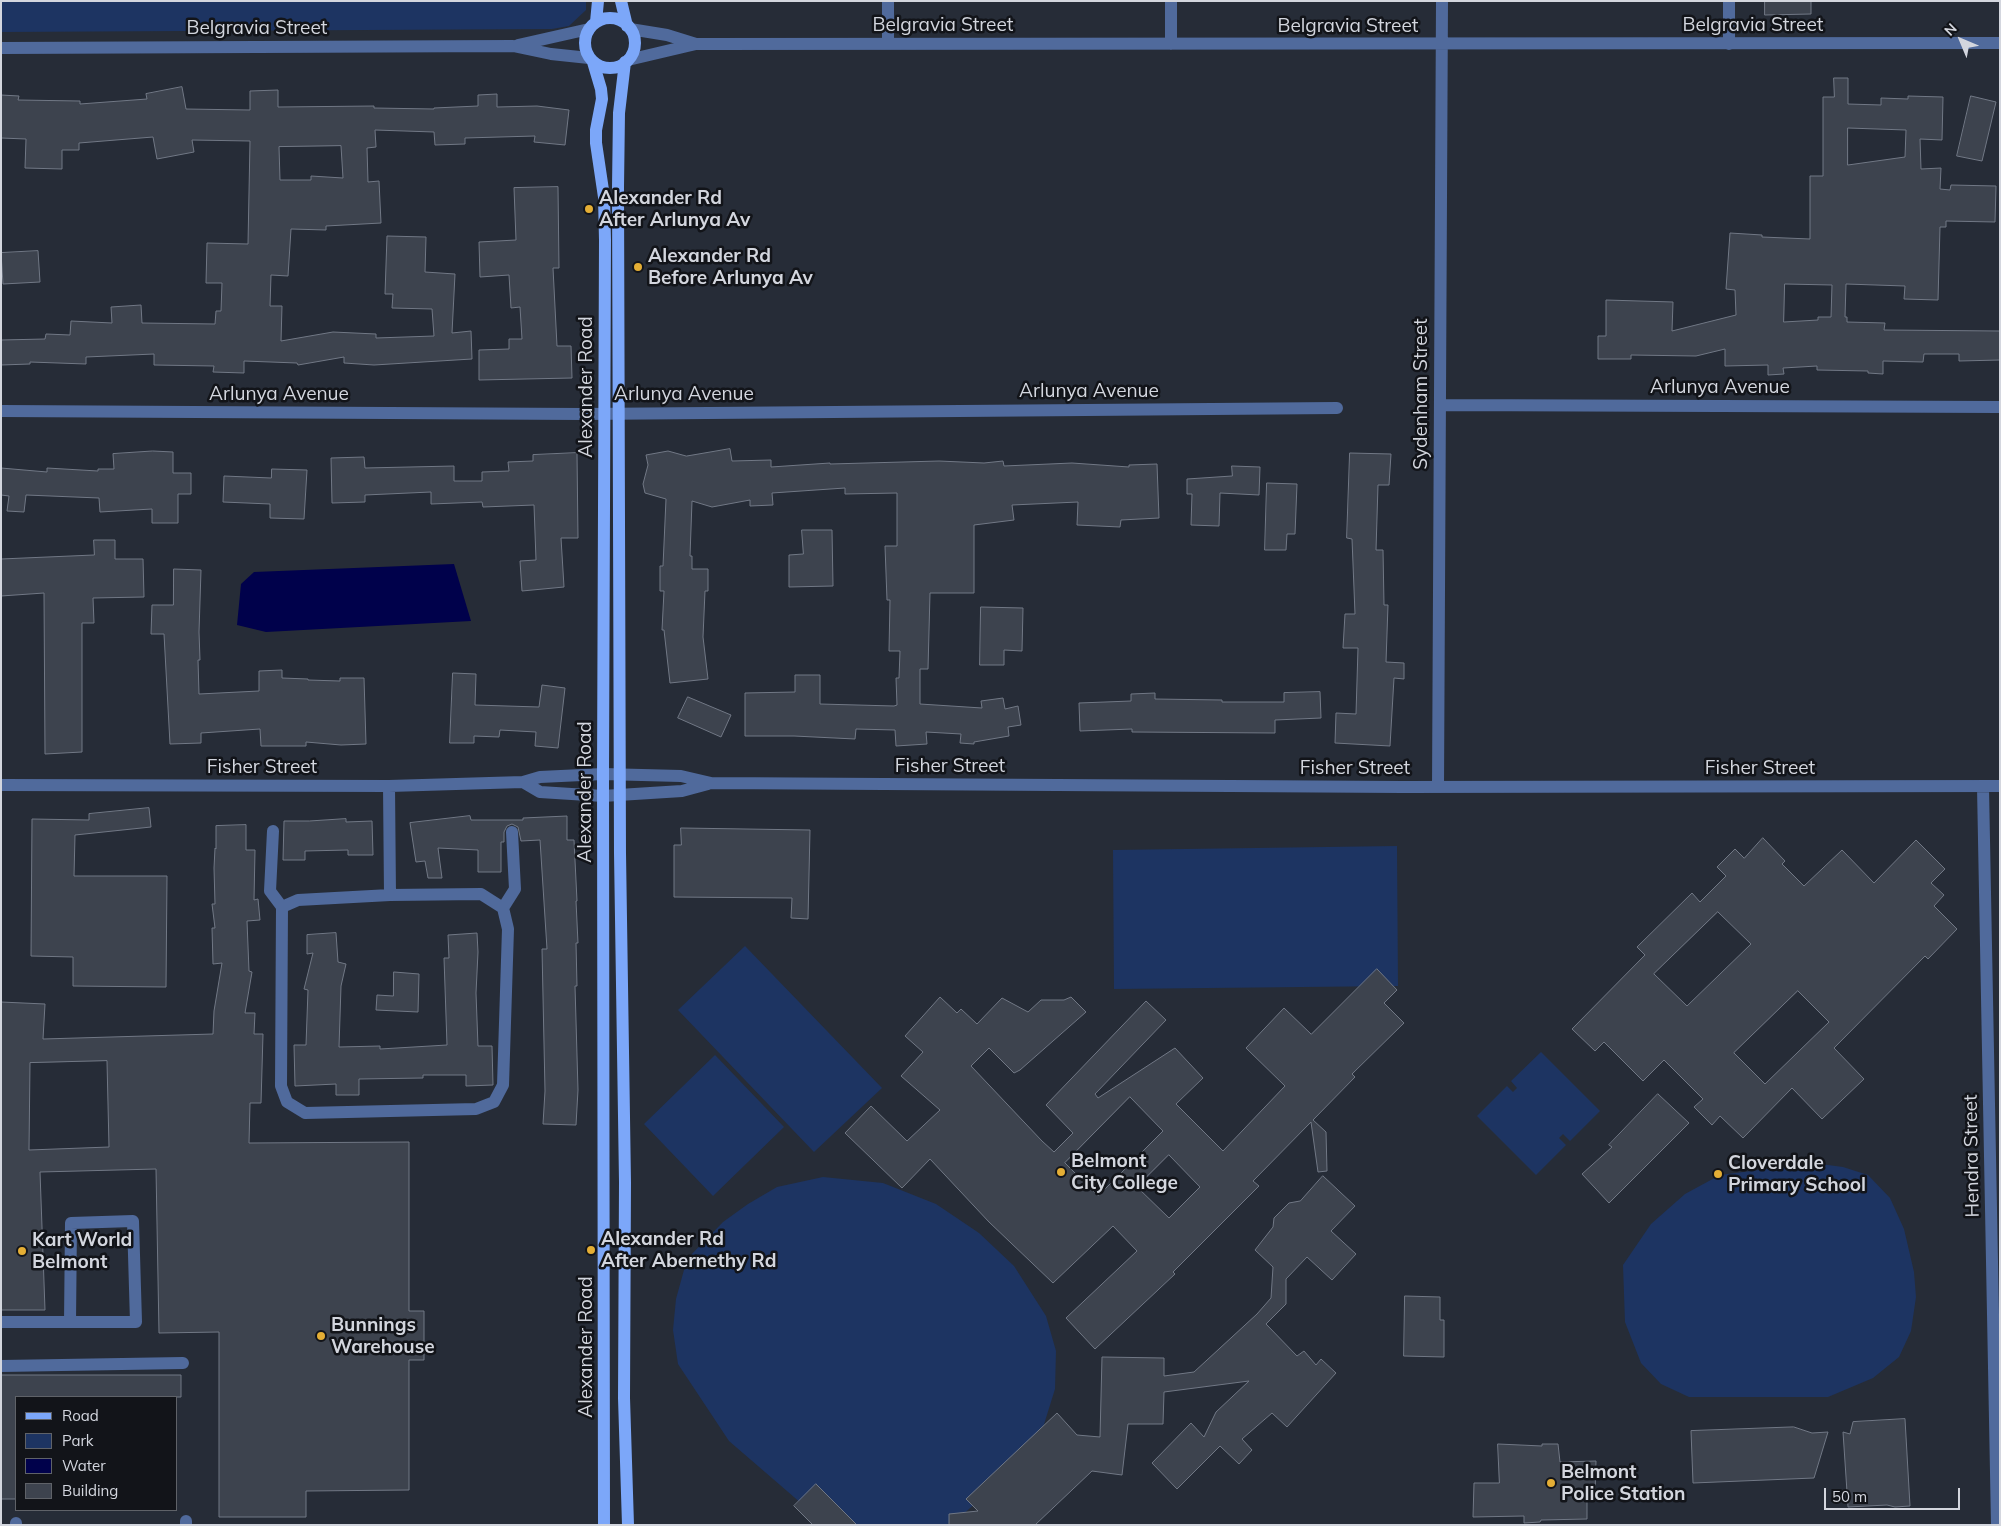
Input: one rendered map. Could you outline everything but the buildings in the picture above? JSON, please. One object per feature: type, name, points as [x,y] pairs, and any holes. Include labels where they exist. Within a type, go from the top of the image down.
[{"type":"main road","points":[[598,1],[592,26],[584,44],[591,60],[606,68],[620,66],[626,61],[634,44],[621,1]]},
{"type":"main road","points":[[592,26],[612,18],[629,27]]},
{"type":"main road","name":"Alexander Road","points":[[591,60],[601,89],[602,99],[596,136],[604,197],[604,1525]]},
{"type":"main road","name":"Alexander Road","points":[[626,61],[619,112],[619,796],[625,1182],[624,1398],[628,1525]]},
{"type":"street","points":[[888,1],[888,44]]},
{"type":"street","points":[[1171,1],[1171,44]]},
{"type":"street","name":"Sydenham Street","points":[[1438,787],[1442,1]]},
{"type":"street","points":[[1729,1],[1729,44]]},
{"type":"street","name":"Belgravia Street","points":[[513,46],[592,26]]},
{"type":"street","name":"Belgravia Street","points":[[629,27],[667,35],[696,44]]},
{"type":"street","name":"Belgravia Street","points":[[626,61],[696,44],[1442,45],[2000,43]]},
{"type":"street","name":"Belgravia Street","points":[[1,48],[513,46],[591,60]]},
{"type":"street","name":"Arlunya Avenue","points":[[1440,405],[2000,407]]},
{"type":"street","name":"Arlunya Avenue","points":[[1,411],[620,414],[1337,408]]},
{"type":"street","name":"Fisher Street","points":[[1,785],[389,786],[523,782],[540,777],[603,774],[619,776],[681,776],[711,783],[1438,787],[2000,786]]},
{"type":"street","name":"Fisher Street","points":[[523,782],[540,792],[603,796],[682,790],[711,783]]},
{"type":"street","points":[[389,786],[390,895]]},
{"type":"street","name":"Hendra Street","points":[[1983,787],[1998,1525]]},
{"type":"street","points":[[273,831],[270,891],[282,907],[281,1086],[287,1102],[305,1113],[476,1110],[494,1102],[503,1085],[508,929],[503,908],[481,894],[390,895],[298,900],[282,907]]},
{"type":"street","points":[[503,908],[515,889],[512,832]]},
{"type":"street","points":[[1,1322],[70,1322],[136,1322],[133,1221],[72,1223],[70,1322]]},
{"type":"street","points":[[1,1366],[183,1363]]},
{"type":"green space","points":[[1,1],[586,1],[586,10],[569,26],[552,29],[1,32]]},
{"type":"green space","points":[[1397,846],[1398,986],[1114,989],[1113,850]]},
{"type":"green space","points":[[745,946],[882,1088],[814,1152],[678,1010]]},
{"type":"green space","points":[[1541,1052],[1600,1111],[1570,1141],[1563,1134],[1559,1138],[1566,1145],[1536,1175],[1477,1116],[1507,1086],[1513,1092],[1517,1088],[1511,1081]]},
{"type":"green space","points":[[715,1055],[784,1127],[713,1196],[644,1124]]},
{"type":"green space","points":[[1813,1163],[1843,1167],[1868,1175],[1890,1198],[1904,1229],[1914,1272],[1916,1297],[1911,1331],[1899,1357],[1873,1378],[1828,1397],[1689,1397],[1661,1384],[1641,1363],[1625,1322],[1623,1265],[1651,1224],[1685,1194],[1720,1175]]},
{"type":"green space","points":[[823,1177],[883,1183],[936,1204],[979,1233],[1014,1266],[1046,1316],[1056,1351],[1055,1389],[1041,1434],[1006,1475],[957,1520],[945,1525],[837,1525],[809,1510],[729,1441],[678,1364],[673,1330],[676,1299],[687,1259],[723,1222],[748,1204],[777,1187]]},
{"type":"water","points":[[454,564],[471,621],[266,632],[237,625],[241,584],[254,572]]},
{"type":"place","name":"Alexander Rd After Arlunya Av","points":[[589,209]]},
{"type":"place","name":"Alexander Rd Before Arlunya Av","points":[[638,267]]},
{"type":"place","name":"Belmont City College","points":[[1061,1172]]},
{"type":"place","name":"Cloverdale Primary School","points":[[1718,1174]]},
{"type":"place","name":"Alexander Rd After Abernethy Rd","points":[[591,1250]]},
{"type":"place","name":"Kart World Belmont","points":[[22,1251]]},
{"type":"place","name":"Bunnings Warehouse","points":[[321,1336]]},
{"type":"place","name":"Belmont Police Station","points":[[1551,1483]]}]
